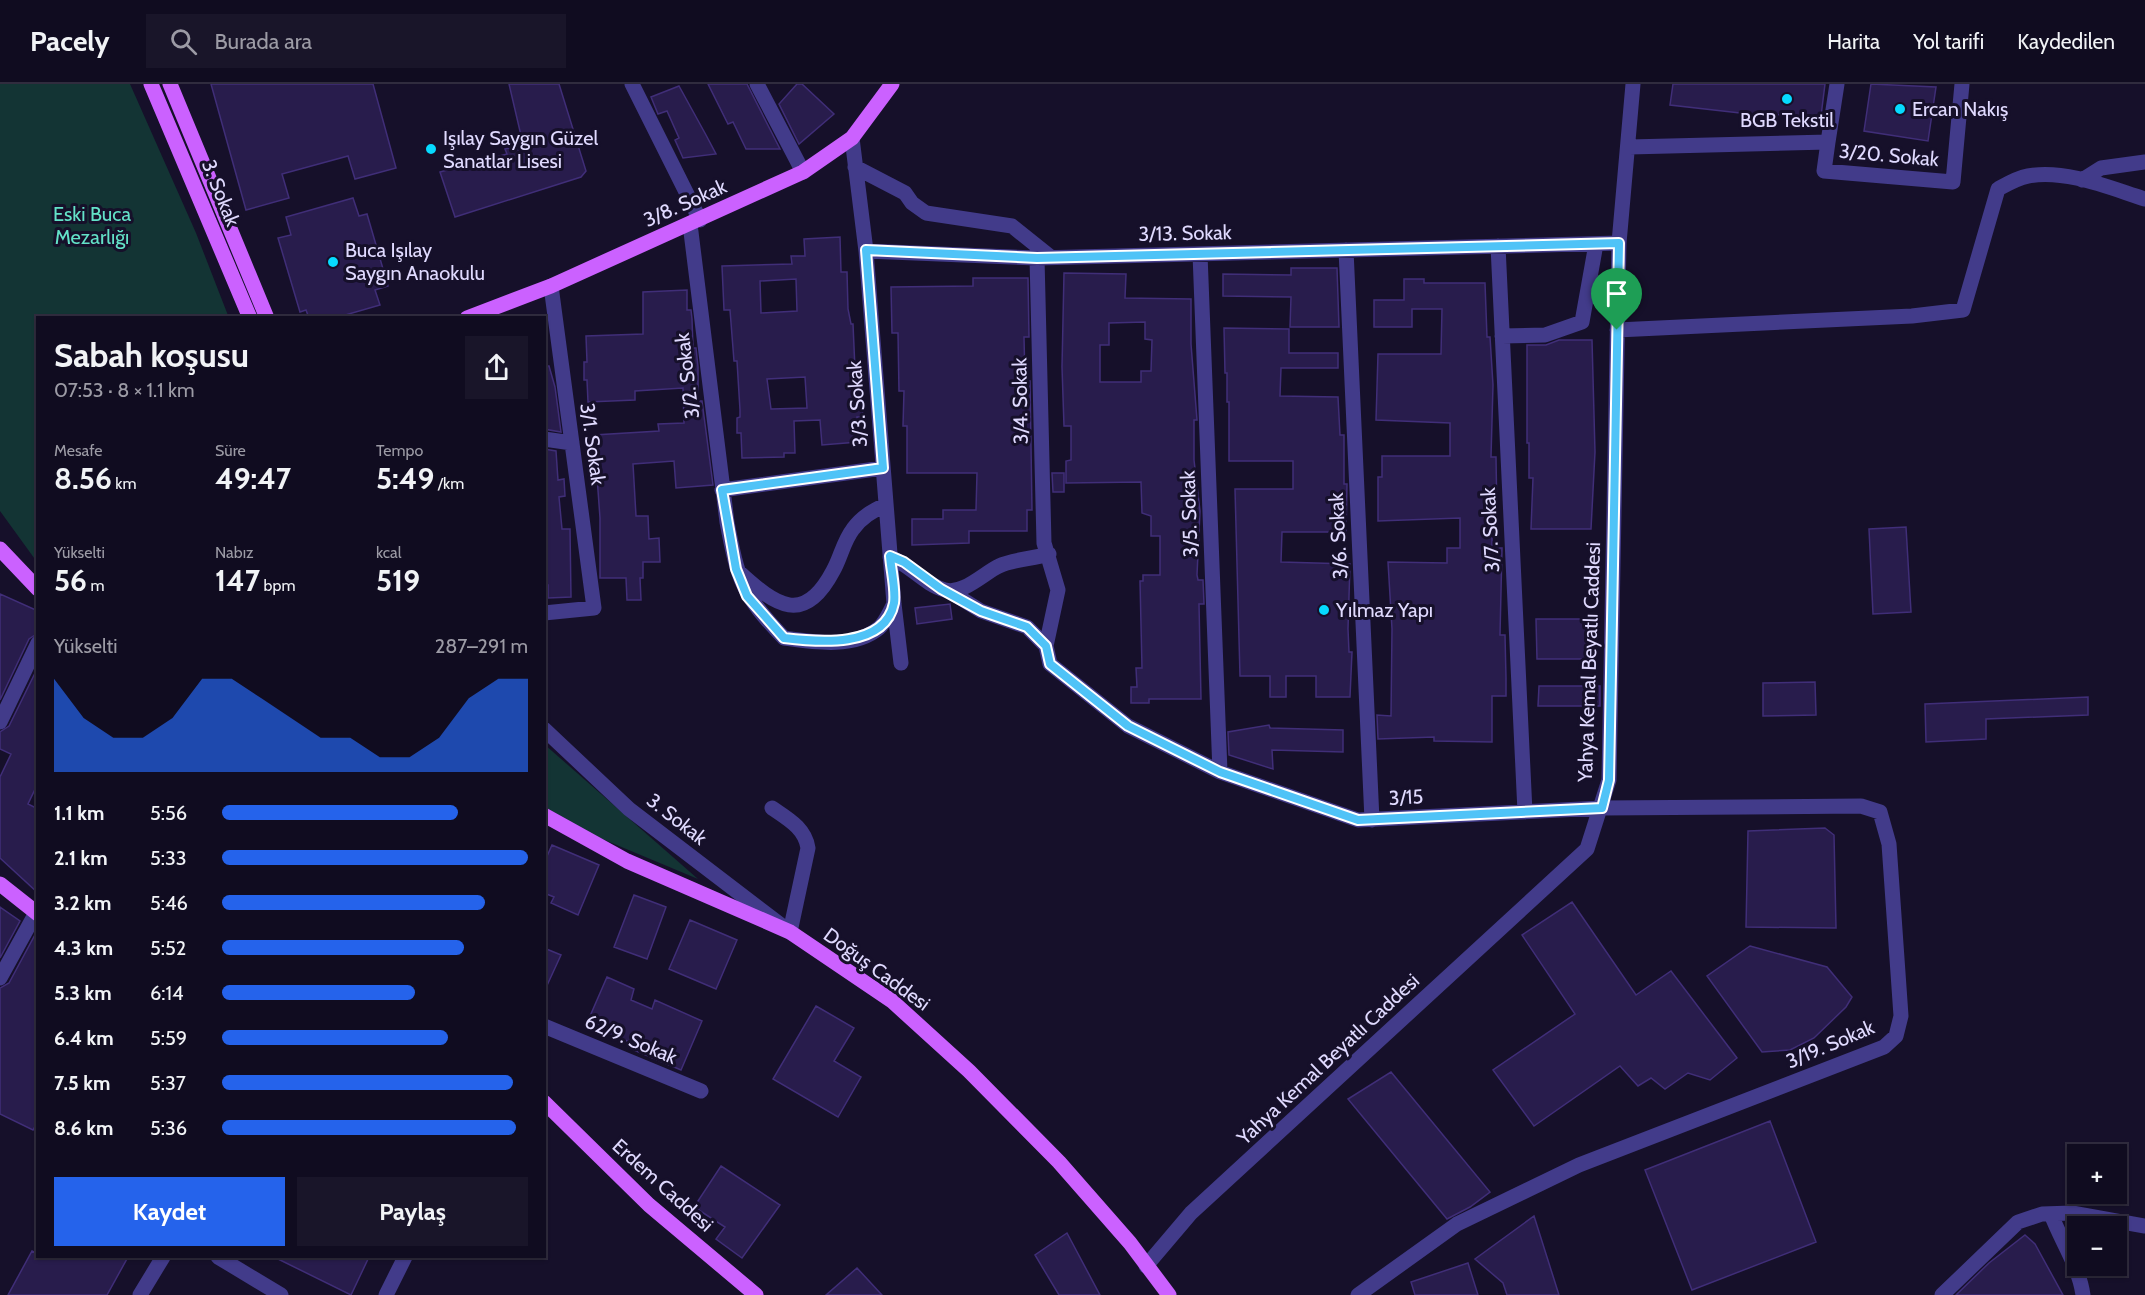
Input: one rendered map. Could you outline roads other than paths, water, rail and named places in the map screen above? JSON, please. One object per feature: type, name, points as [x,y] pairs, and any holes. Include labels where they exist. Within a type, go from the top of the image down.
[{"type":"main road","name":"3. Sokak","points":[[151,84],[249,316]]},
{"type":"main road","name":"3. Sokak","points":[[170,84],[266,316]]},
{"type":"main road","name":"3/8. Sokak","points":[[472,316],[551,286],[803,172],[852,138],[892,84]]},
{"type":"main road","points":[[0,549],[36,587]]},
{"type":"main road","name":"Doğuş Caddesi","points":[[546,816],[627,861],[790,932],[892,1001],[969,1071],[1059,1162],[1169,1295]]},
{"type":"main road","points":[[0,884],[36,911]]},
{"type":"main road","name":"Erdem Caddesi","points":[[546,1104],[649,1204],[756,1295]]},
{"type":"main road","points":[[546,1115],[565,1122]]},
{"type":"street","name":"3/2. Sokak","points":[[632,84],[695,222],[726,522],[736,569],[747,596],[784,638],[821,643],[858,638],[880,628],[894,604]]},
{"type":"street","points":[[757,84],[803,172]]},
{"type":"street","name":"Yahya Kemal Beyatlı Caddesi","points":[[1146,1266],[1191,1213],[1587,849],[1602,808],[1609,780],[1619,243],[1633,84]]},
{"type":"street","points":[[1629,147],[1828,142],[1837,84]]},
{"type":"street","name":"3/20. Sokak","points":[[1828,142],[1824,171],[1953,182],[1962,84]]},
{"type":"street","points":[[852,138],[866,250]]},
{"type":"street","points":[[2082,180],[2101,168],[2145,162]]},
{"type":"street","points":[[855,166],[905,193],[912,203],[926,213],[1012,226],[1045,258]]},
{"type":"street","points":[[1617,330],[1912,316],[1964,310],[1998,189],[2028,175],[2082,180],[2145,199]]},
{"type":"street","name":"3/13. Sokak","points":[[866,250],[1045,258],[1619,243]]},
{"type":"street","points":[[1502,336],[1545,335],[1582,322],[1596,244]]},
{"type":"street","name":"3/7. Sokak","points":[[1498,246],[1525,812]]},
{"type":"street","name":"3/3. Sokak","points":[[866,250],[894,604],[901,663]]},
{"type":"street","name":"3/6. Sokak","points":[[1347,250],[1372,820]]},
{"type":"street","name":"3/5. Sokak","points":[[1200,254],[1220,772]]},
{"type":"street","name":"3/4. Sokak","points":[[1045,258],[1046,548],[1058,590],[1046,646]]},
{"type":"street","name":"3/1. Sokak","points":[[546,613],[594,608],[551,286]]},
{"type":"street","points":[[546,439],[572,443]]},
{"type":"street","points":[[722,490],[883,468]]},
{"type":"street","points":[[736,569],[753,584],[787,606],[807,604],[819,592],[834,570],[842,547],[854,527],[871,512],[886,505]]},
{"type":"street","points":[[949,591],[977,580],[1000,565],[1046,548]]},
{"type":"street","points":[[890,556],[904,562],[941,589],[949,591],[981,611],[1027,627],[1046,646]]},
{"type":"street","name":"3/15","points":[[1046,646],[1050,664],[1128,726],[1220,772],[1358,820],[1602,808]]},
{"type":"street","points":[[0,722],[36,647]]},
{"type":"street","name":"3. Sokak","points":[[546,731],[629,809],[790,932]]},
{"type":"street","name":"3/19. Sokak","points":[[1358,1295],[1457,1224],[1579,1165],[1884,1047],[1896,1036],[1901,1016],[1889,844],[1880,812],[1862,806],[1602,808]]},
{"type":"street","points":[[772,807],[807,837],[808,848],[790,932]]},
{"type":"street","points":[[0,978],[36,914]]},
{"type":"street","name":"62/9. Sokak","points":[[546,1027],[700,1090]]},
{"type":"street","points":[[1942,1295],[2018,1222],[2051,1214],[2072,1213],[2145,1226]]},
{"type":"street","points":[[2051,1214],[2068,1255],[2080,1276],[2083,1295]]},
{"type":"street","points":[[140,1295],[162,1258]]},
{"type":"street","points":[[220,1258],[281,1295]]},
{"type":"street","points":[[386,1295],[404,1258]]},
{"type":"place","name":"BGB Tekstil","points":[[1787,99]]},
{"type":"place","name":"Ercan Nakış","points":[[1900,109]]},
{"type":"place","name":"Işılay Saygın Güzel Sanatlar Lisesi","points":[[431,149]]},
{"type":"place","name":"Buca Işılay Saygın Anaokulu","points":[[333,262]]},
{"type":"place","name":"Yılmaz Yapı","points":[[1324,610]]},
{"type":"park label","name":"Eski Buca Mezarlığı","points":[[92,226]]}]
